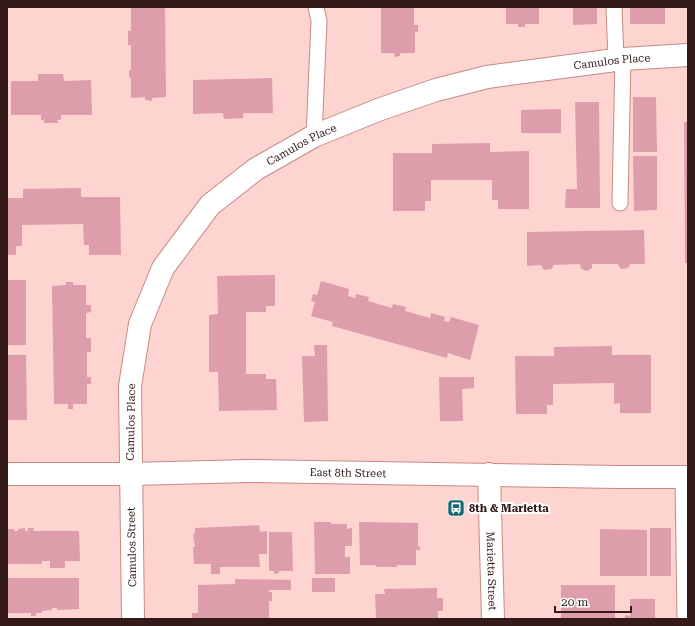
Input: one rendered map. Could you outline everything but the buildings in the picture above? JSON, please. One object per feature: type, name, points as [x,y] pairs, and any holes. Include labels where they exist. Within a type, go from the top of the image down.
[{"type":"street","name":"Camulos Place","points":[[130,474],[131,378],[140,324],[162,268],[210,205],[256,168],[314,136],[378,110],[436,90],[487,77],[620,60],[688,55]]},
{"type":"street","name":"East 8th Street","points":[[7,474],[130,474],[249,471],[489,474],[618,478],[686,477]]},
{"type":"street","name":"Camulos Street","points":[[130,474],[133,619]]},
{"type":"street","name":"Marietta Street","points":[[489,474],[493,619]]},
{"type":"lane","points":[[314,136],[319,21],[316,7]]},
{"type":"lane","points":[[614,7],[620,60],[620,204]]},
{"type":"lane","points":[[685,619],[686,477]]},
{"type":"place","name":"8th & Marietta","points":[[456,508]]}]
